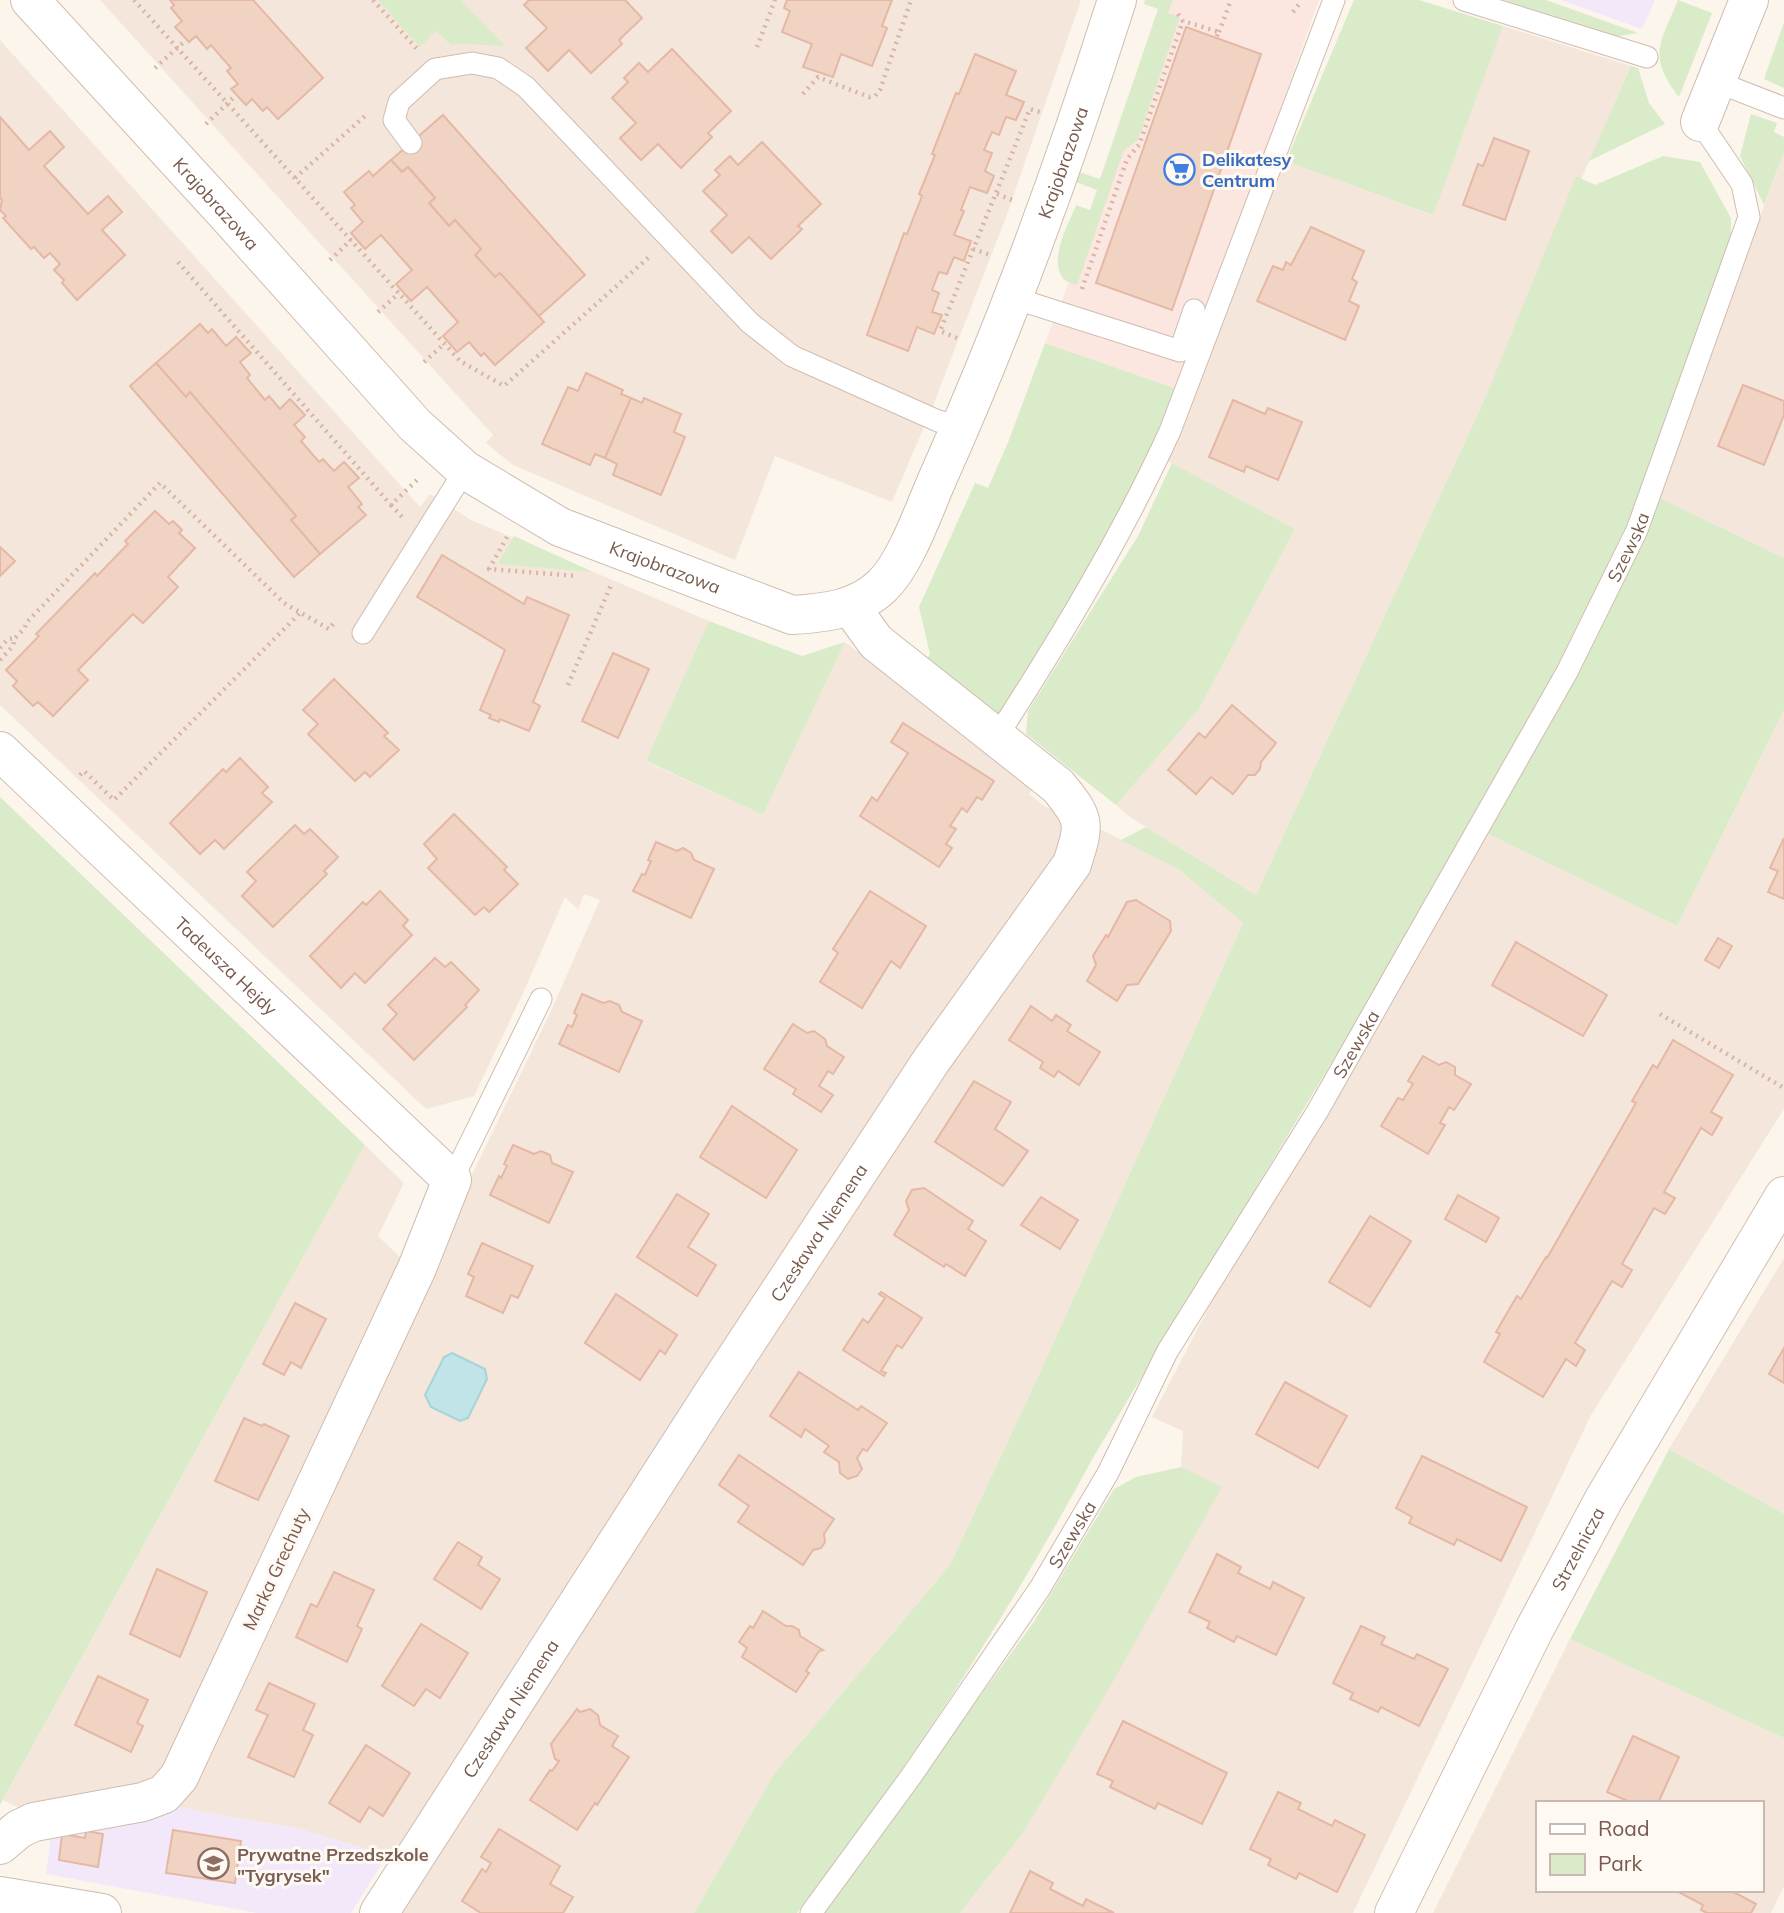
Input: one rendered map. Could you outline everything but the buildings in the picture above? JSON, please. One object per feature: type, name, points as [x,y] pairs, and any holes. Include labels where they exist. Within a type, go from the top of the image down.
[{"type":"street","name":"Krajobrazowa","points":[[30,0],[415,425],[466,470],[560,527],[792,615],[827,612],[850,606],[881,587],[901,560],[961,427],[1014,298],[1066,154],[1116,0]]},
{"type":"street","points":[[1700,122],[1749,0]]},
{"type":"street","name":"Czesława Niemena","points":[[379,1913],[722,1378],[923,1072],[1072,864],[1082,830],[1078,810],[1058,786],[876,642],[850,606]]},
{"type":"street","name":"Tadeusza Hejdy","points":[[0,751],[452,1180]]},
{"type":"street","name":"Marka Grechuty","points":[[0,1845],[19,1829],[34,1822],[143,1802],[164,1794],[179,1777],[417,1268],[452,1180]]},
{"type":"street","name":"Strzelnicza","points":[[1394,1913],[1534,1630],[1604,1499],[1782,1206]]},
{"type":"street","points":[[0,1896],[102,1913]]},
{"type":"lane","points":[[996,738],[1072,617],[1141,495],[1170,431],[1334,0]]},
{"type":"lane","points":[[1464,0],[1647,57]]},
{"type":"lane","points":[[411,142],[394,120],[399,102],[435,69],[472,63],[498,68],[526,87],[750,323],[792,356],[938,421],[961,427]]},
{"type":"lane","points":[[1717,82],[1784,108]]},
{"type":"lane","name":"Szewska","points":[[811,1913],[912,1775],[1040,1588],[1108,1473],[1167,1352],[1317,1112],[1567,672],[1637,530],[1749,217],[1742,184],[1700,122]]},
{"type":"lane","points":[[1014,298],[1180,351],[1194,310]]},
{"type":"lane","points":[[363,633],[466,470]]},
{"type":"lane","points":[[452,1180],[541,999]]},
{"type":"path","points":[[134,0],[460,361],[504,386],[670,239]]},
{"type":"path","points":[[373,0],[435,69]]},
{"type":"path","points":[[757,47],[775,0]]},
{"type":"path","points":[[803,94],[818,77],[869,97],[875,96],[880,90],[911,0]]},
{"type":"path","points":[[1216,38],[1231,0]]},
{"type":"path","points":[[1178,14],[1183,21],[1219,32]]},
{"type":"path","points":[[1073,316],[1127,159],[1139,145],[1183,21]]},
{"type":"path","points":[[155,68],[186,40]]},
{"type":"path","points":[[206,124],[236,95]]},
{"type":"path","points":[[295,178],[364,116],[399,102]]},
{"type":"path","points":[[961,340],[940,331],[1030,109]]},
{"type":"path","points":[[330,260],[351,240]]},
{"type":"path","points":[[178,262],[355,469],[391,505],[427,470]]},
{"type":"path","points":[[378,312],[399,293]]},
{"type":"path","points":[[424,362],[444,343]]},
{"type":"path","points":[[0,660],[13,646],[15,638],[27,622],[160,483],[284,603],[330,629],[337,619]]},
{"type":"path","points":[[502,547],[489,569],[586,577]]},
{"type":"path","points":[[568,685],[614,580]]},
{"type":"path","points":[[77,779],[84,771],[114,800],[300,613]]},
{"type":"path","points":[[0,648],[8,639],[15,638]]},
{"type":"path","points":[[1660,1014],[1784,1088]]},
{"type":"shaded area","points":[[100,0],[1081,0],[1006,217],[932,408],[892,502],[775,456],[735,560],[513,465],[486,443],[493,435]]},
{"type":"shaded area","points":[[1173,0],[1319,0],[1180,390],[1045,343]]},
{"type":"shaded area","points":[[1561,0],[1655,0],[1642,29]]},
{"type":"shaded area","points":[[1503,26],[1631,66],[1486,396],[1256,895],[1130,817],[1116,805],[1199,709],[1295,529],[1151,452],[1265,153],[1432,215]]},
{"type":"shaded area","points":[[0,40],[420,507],[430,494],[471,520],[709,621],[646,762],[763,815],[845,642],[1036,785],[1029,794],[1044,806],[1106,832],[1178,869],[1243,923],[950,1565],[774,1774],[694,1913],[399,1913],[387,1855],[296,1828],[176,1807],[551,1011],[600,900],[584,894],[578,909],[565,897],[474,1096],[426,1109],[0,705]]},
{"type":"shaded area","points":[[1784,152],[1784,558],[1656,496]]},
{"type":"shaded area","points":[[1784,710],[1784,1109],[1591,1415],[1353,1913],[960,1913],[1023,1833],[1221,1488],[1181,1467],[1183,1431],[1152,1417],[1239,1249],[1402,985],[1486,833],[1677,926]]},
{"type":"shaded area","points":[[365,1145],[404,1183],[378,1236],[409,1266],[171,1768],[150,1787],[25,1811],[3,1800]]},
{"type":"shaded area","points":[[1784,1258],[1784,1514],[1669,1449]]},
{"type":"shaded area","points":[[1570,1639],[1784,1738],[1784,1886],[1771,1913],[1433,1913]]},
{"type":"shaded area","name":"Prywatne Przedszkole \"Tygrysek\"","points":[[176,1807],[296,1828],[387,1855],[351,1913],[257,1913],[46,1874],[51,1837]]},
{"type":"green space","points":[[378,0],[460,0],[505,46],[451,45],[436,31],[420,47]]},
{"type":"green space","points":[[1145,0],[1173,0],[1168,13],[1180,17],[1138,140],[1124,150],[1077,285],[1062,277],[1059,250],[1076,205],[1090,210],[1097,190],[1076,182],[1079,172],[1100,179],[1158,9],[1144,4]]},
{"type":"green space","points":[[1354,0],[1419,0],[1503,26],[1433,215],[1286,161]]},
{"type":"green space","points":[[1503,0],[1546,0],[1638,33],[1614,37]]},
{"type":"green space","points":[[1678,0],[1712,13],[1679,97],[1669,83],[1660,59],[1662,39]]},
{"type":"green space","points":[[1784,22],[1784,88],[1764,79]]},
{"type":"green space","points":[[1631,66],[1638,68],[1649,103],[1665,124],[1589,161]]},
{"type":"green space","points":[[1751,114],[1777,123],[1774,132],[1784,137],[1784,152],[1764,205],[1740,156]]},
{"type":"green space","points":[[1663,156],[1700,162],[1731,218],[1731,252],[1603,588],[1390,966],[1094,1456],[992,1633],[917,1747],[797,1913],[694,1913],[774,1774],[950,1565],[1243,923],[1178,869],[1121,840],[1146,827],[1256,895],[1486,396],[1576,176],[1595,185]]},
{"type":"green space","points":[[1045,343],[1180,390],[1093,566],[999,717],[926,660],[930,654],[919,607],[975,483],[988,488]]},
{"type":"green space","points":[[1172,463],[1295,529],[1199,709],[1116,805],[1026,734],[1028,711],[1138,536]]},
{"type":"green space","points":[[1656,496],[1784,558],[1784,710],[1677,926],[1486,833]]},
{"type":"green space","points":[[514,536],[593,572],[498,564]]},
{"type":"green space","points":[[709,621],[802,656],[845,642],[763,815],[646,761]]},
{"type":"green space","points":[[0,797],[365,1145],[0,1805]]},
{"type":"green space","points":[[1669,1449],[1784,1514],[1784,1738],[1570,1639]]},
{"type":"green space","points":[[1181,1467],[1222,1487],[1111,1685],[1023,1833],[960,1913],[823,1913],[1033,1623],[1114,1489],[1136,1477]]},
{"type":"water","points":[[452,1353],[485,1369],[487,1379],[468,1418],[460,1421],[431,1407],[425,1395],[444,1357]]},
{"type":"place","name":"Delikatesy Centrum","points":[[1179,169]]},
{"type":"place","name":"Prywatne Przedszkole \"Tygrysek\"","points":[[214,1864]]}]
